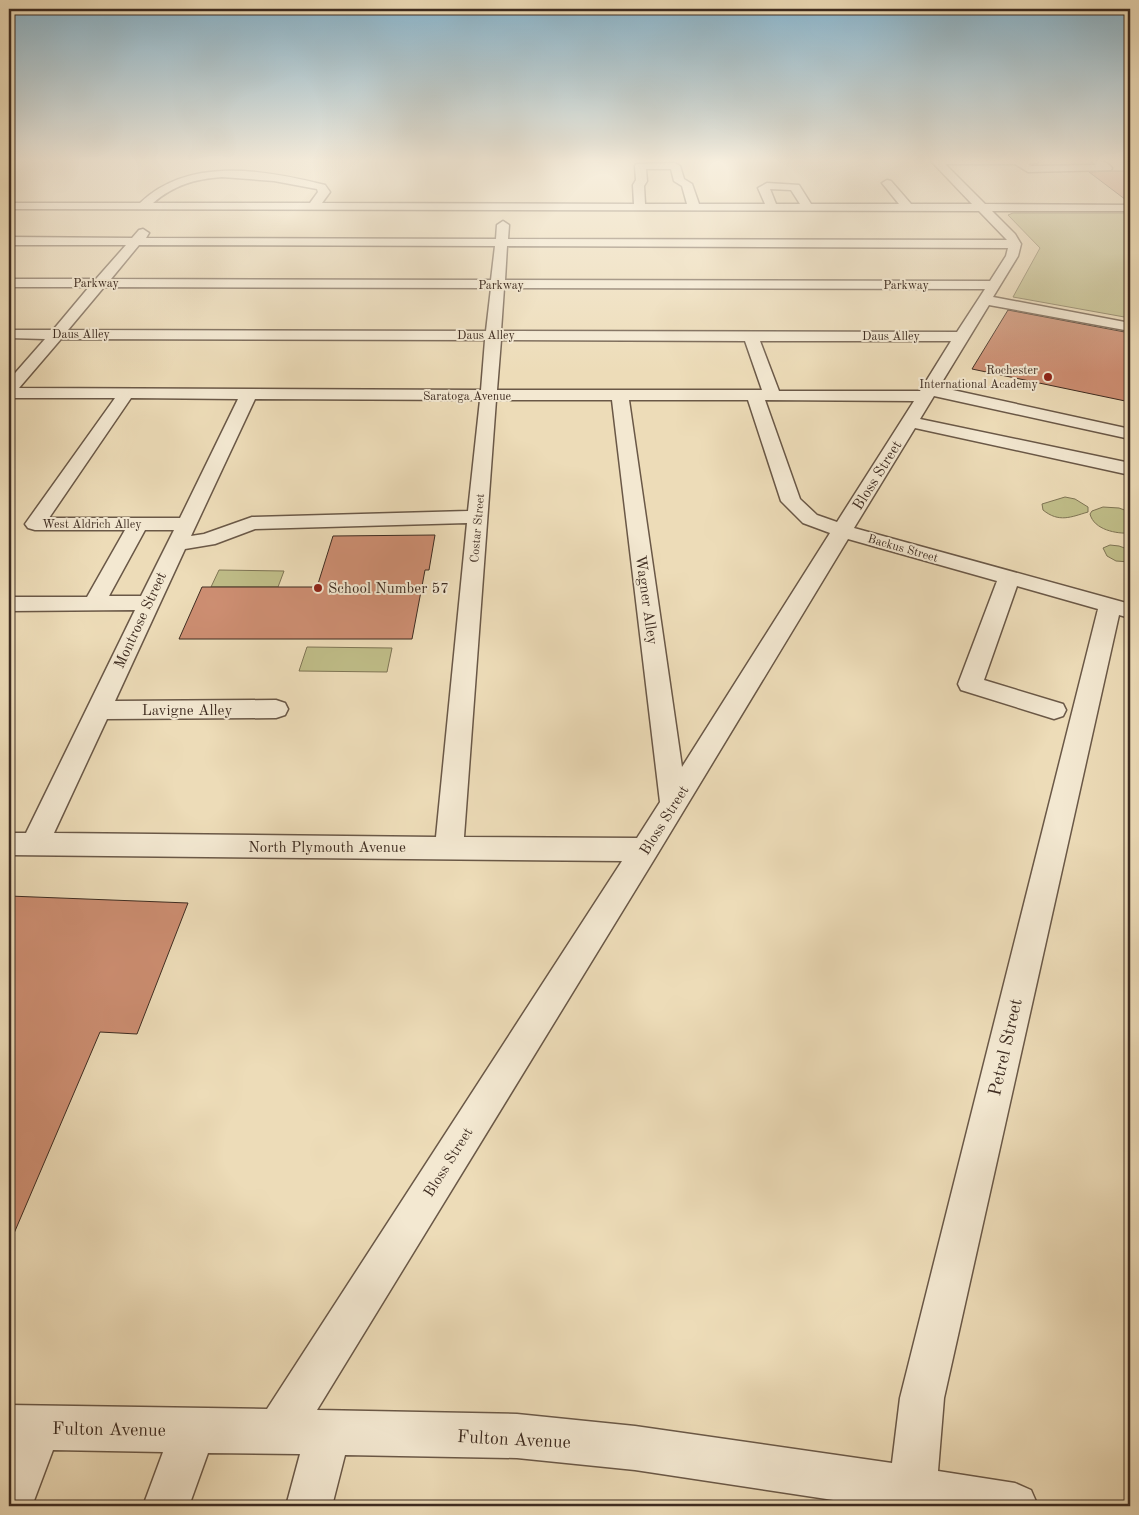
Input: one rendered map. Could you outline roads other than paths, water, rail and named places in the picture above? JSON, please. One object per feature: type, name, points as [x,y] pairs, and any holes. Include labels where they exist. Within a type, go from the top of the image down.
[{"type":"street","points":[[9,233],[75,232]]},
{"type":"street","points":[[9,392],[144,232]]},
{"type":"street","name":"Costar Street","points":[[449,848],[492,335],[503,232]]},
{"type":"street","points":[[9,241],[1015,244],[1006,232]]},
{"type":"street","name":"Bloss Street","points":[[278,1432],[645,850],[990,293],[1012,256],[1015,244]]},
{"type":"street","name":"Parkway","points":[[9,283],[497,284],[990,293],[1130,327]]},
{"type":"street","name":"Daus Alley","points":[[9,334],[962,337]]},
{"type":"street","name":"Backus Street","points":[[750,336],[763,395],[791,501],[810,518],[842,531],[1120,608]]},
{"type":"street","name":"Saratoga Avenue","points":[[9,392],[488,396],[927,393],[1130,434]]},
{"type":"street","name":"West Aldrich Alley","points":[[126,394],[36,524],[187,524]]},
{"type":"street","name":"Montrose Street","points":[[21,844],[98,710],[248,395]]},
{"type":"street","name":"Wagner Alley","points":[[620,396],[674,803]]},
{"type":"street","points":[[910,422],[1130,469]]},
{"type":"street","points":[[177,544],[208,540],[252,523],[478,517]]},
{"type":"street","points":[[94,604],[138,524]]},
{"type":"street","points":[[1009,578],[970,684],[1054,710]]},
{"type":"street","points":[[9,604],[148,603]]},
{"type":"street","name":"Petrel Street","points":[[917,1490],[916,1455],[922,1398],[1120,608]]},
{"type":"street","name":"Lavigne Alley","points":[[98,710],[276,709]]},
{"type":"street","name":"North Plymouth Avenue","points":[[21,844],[645,850]]},
{"type":"street","points":[[9,1506],[24,1428]]},
{"type":"street","name":"Fulton Avenue","points":[[24,1428],[527,1437],[635,1448],[1015,1506]]},
{"type":"street","points":[[166,1506],[193,1431]]},
{"type":"street","points":[[309,1506],[328,1433]]},
{"type":"place","name":"Rochester International Academy","points":[[1048,377]]},
{"type":"place","name":"School Number 57","points":[[318,588]]}]
